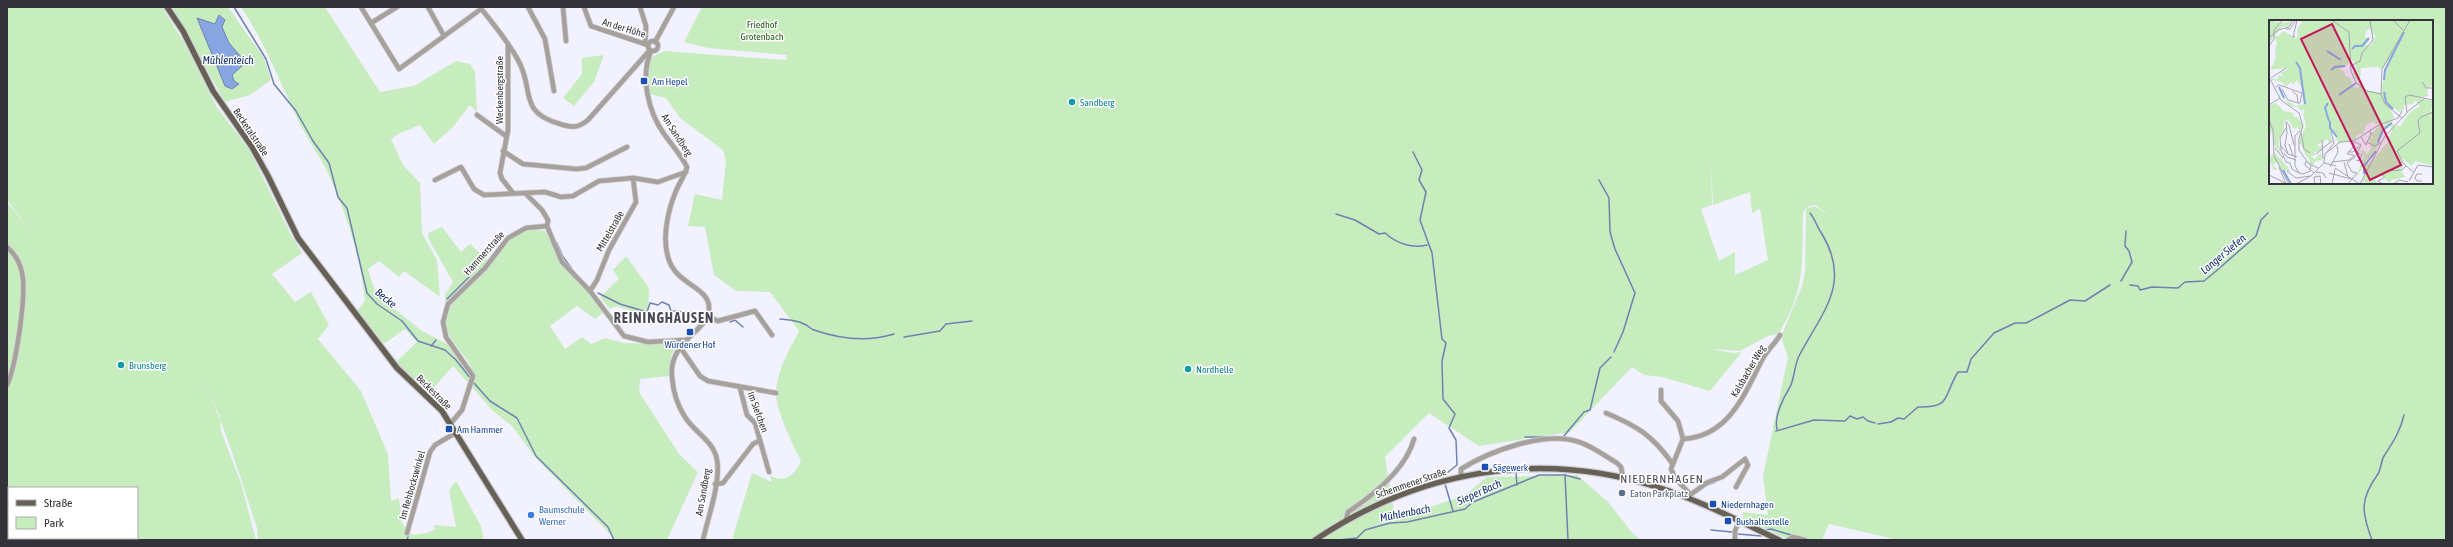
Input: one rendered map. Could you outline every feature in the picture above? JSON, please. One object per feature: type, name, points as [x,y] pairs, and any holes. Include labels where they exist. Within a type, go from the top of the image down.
[{"type":"main road","name":"Becketalstraße","points":[[167,7],[183,31],[213,90],[252,147],[298,238],[319,267]]},
{"type":"main road","name":"Beckestraße","points":[[319,267],[397,368],[442,411],[451,423],[522,540]]},
{"type":"main road","name":"Schemmener Straße","points":[[1315,540],[1346,520],[1400,494],[1461,476],[1499,470],[1550,468],[1603,473],[1690,496],[1779,540]]},
{"type":"street","points":[[361,7],[399,69],[481,8],[519,61],[529,103],[533,110],[546,121],[570,127],[582,125],[588,120],[650,51]]},
{"type":"street","points":[[371,23],[397,7]]},
{"type":"street","points":[[428,7],[444,36]]},
{"type":"street","points":[[528,7],[545,39],[554,91]]},
{"type":"street","points":[[563,7],[566,41]]},
{"type":"street","name":"An der Höhe","points":[[584,7],[591,26],[647,44]]},
{"type":"street","points":[[640,7],[646,26],[647,44],[650,51]]},
{"type":"street","points":[[647,44],[655,42],[674,7]]},
{"type":"street","points":[[650,51],[655,52],[658,48],[655,42]]},
{"type":"street","name":"Weckenbergstraße","points":[[508,44],[506,136],[500,173],[505,184],[513,193]]},
{"type":"street","name":"Am Sandberg","points":[[650,51],[646,69],[648,96],[654,116],[663,132],[685,162],[686,172],[670,208],[667,234],[667,256],[673,271],[678,277],[705,295],[709,308],[707,316],[685,340],[672,358],[672,376],[676,398],[685,417],[710,444],[717,458],[715,484],[703,540]]},
{"type":"street","name":"Weckenbergstraße","points":[[477,115],[506,136]]},
{"type":"street","points":[[503,150],[523,164],[576,169],[586,168],[627,148]]},
{"type":"street","points":[[435,180],[461,167],[479,193],[484,196],[545,192],[561,197],[573,196],[599,182],[633,178],[658,182],[686,172]]},
{"type":"street","name":"Mittelstraße","points":[[590,291],[597,280],[606,257],[636,202],[633,178]]},
{"type":"street","points":[[525,193],[542,210],[548,220],[547,226],[562,262],[590,291],[624,336],[648,342],[685,340]]},
{"type":"street","name":"Hammerstraße","points":[[451,423],[462,410],[472,377],[469,368],[446,337],[443,322],[447,306],[485,268],[508,238],[526,228],[547,226]]},
{"type":"street","points":[[7,247],[20,264],[24,282],[22,316],[7,384]]},
{"type":"street","points":[[707,316],[718,321],[755,311],[772,335]]},
{"type":"street","name":"Kalsbacher Weg","points":[[1682,439],[1700,437],[1720,425],[1735,410],[1750,387],[1763,359],[1780,335]]},
{"type":"street","points":[[680,348],[700,376],[708,381],[740,388],[776,393]]},
{"type":"street","name":"Im Siefchen","points":[[740,388],[747,415],[755,423],[769,472]]},
{"type":"street","points":[[1661,390],[1661,401],[1678,421],[1682,439],[1678,454],[1672,463],[1672,474],[1690,496],[1708,482],[1722,477],[1745,459],[1748,465],[1736,487]]},
{"type":"street","points":[[1606,414],[1628,422],[1644,431],[1656,442],[1672,463]]},
{"type":"street","name":"Im Rehbockswinkel","points":[[407,533],[430,452],[435,445],[457,432]]},
{"type":"street","name":"Schemmener Straße","points":[[1346,520],[1348,512],[1372,496],[1386,481],[1411,451],[1414,439]]},
{"type":"street","name":"Schemmener Straße","points":[[1461,476],[1461,469],[1505,448],[1518,444],[1559,439],[1579,441],[1617,463],[1621,467],[1623,478]]},
{"type":"street","name":"Im Siefchen","points":[[715,484],[723,483],[753,444],[759,441]]},
{"type":"street","points":[[1735,540],[1735,530],[1739,521]]},
{"type":"street","points":[[1788,540],[1793,537],[1805,540]]},
{"type":"green space","points":[[7,7],[162,7],[186,46],[216,106],[250,151],[291,235],[302,253],[272,274],[295,302],[311,292],[329,325],[318,339],[361,391],[388,454],[391,501],[399,498],[402,523],[412,535],[427,533],[435,529],[434,525],[456,527],[449,490],[456,481],[481,526],[484,540],[258,540],[257,528],[234,457],[220,420],[221,431],[241,483],[256,540],[7,540],[7,386],[22,316],[23,274],[7,246],[7,202],[28,228],[7,200]]},
{"type":"green space","points":[[172,7],[228,7],[264,58],[271,80],[250,95],[225,102]]},
{"type":"green space","points":[[241,7],[325,7],[380,92],[414,86],[456,61],[470,64],[475,72],[477,112],[470,105],[453,127],[434,144],[420,125],[398,134],[391,139],[403,165],[420,183],[422,233],[437,260],[440,297],[404,271],[399,277],[379,261],[368,269],[376,294],[422,331],[447,344],[471,375],[468,383],[453,366],[429,393],[396,362],[417,342],[405,329],[382,345],[357,311],[365,301],[363,284],[356,250],[340,202],[327,171],[301,126],[266,50]]},
{"type":"green space","name":"Friedhof Grotenbach","points":[[702,7],[2446,7],[2446,540],[1898,540],[1829,524],[1822,540],[1789,540],[1743,518],[1743,512],[1768,515],[1763,476],[1788,357],[1781,337],[1802,286],[1805,271],[1806,209],[1803,213],[1801,275],[1794,304],[1787,319],[1778,334],[1768,336],[1740,351],[1712,349],[1733,353],[1742,352],[1710,391],[1662,377],[1644,375],[1632,367],[1570,432],[1479,446],[1429,413],[1385,457],[1395,518],[1464,496],[1487,477],[1577,475],[1608,502],[1634,535],[1642,540],[732,540],[752,473],[772,482],[770,475],[780,479],[788,477],[796,470],[801,461],[789,437],[776,399],[779,375],[799,331],[770,292],[736,291],[714,275],[705,227],[688,226],[695,194],[722,200],[726,160],[723,150],[680,118],[666,98],[650,94],[648,70],[652,57],[664,51],[786,60],[787,55],[708,48],[684,42]],"holes":[[[1711,163],[1713,205],[1750,192],[1752,213],[1760,209],[1768,260],[1735,275],[1735,252],[1719,261],[1701,209],[1712,205]],[[1815,205],[1830,215],[1814,206],[1806,209]]]},
{"type":"green space","points":[[604,55],[594,82],[574,106],[563,98],[582,74],[582,58]]},
{"type":"green space","points":[[442,227],[461,252],[470,244],[491,263],[508,242],[521,233],[529,230],[547,232],[562,262],[606,310],[595,319],[577,306],[550,326],[565,349],[582,337],[591,344],[605,338],[624,343],[677,344],[671,356],[670,376],[640,379],[639,392],[679,454],[698,472],[667,540],[613,540],[611,535],[535,457],[512,426],[493,411],[472,387],[474,378],[472,370],[465,357],[450,337],[446,327],[445,295],[453,282],[429,240],[428,233]]},
{"type":"green space","points":[[7,248],[16,260],[21,275],[22,293],[21,312],[15,351],[7,383]]},
{"type":"green space","points":[[626,256],[649,288],[648,312],[635,312],[616,306],[610,309],[600,297],[619,279],[613,270]]},
{"type":"water","name":"Mühlenteich","points":[[219,15],[225,20],[222,27],[229,43],[242,58],[243,65],[232,75],[234,81],[239,84],[232,89],[225,86],[197,18],[215,24]]},
{"type":"waterway","name":"Becke","points":[[234,7],[266,59],[274,84],[296,111],[313,141],[329,163],[338,197],[347,208],[367,293],[377,304],[402,321],[418,341],[445,350],[456,360],[471,379]]},
{"type":"waterway","points":[[1413,152],[1422,170],[1419,180],[1426,192],[1420,220],[1432,253],[1442,339],[1446,343],[1442,361],[1443,399],[1455,414],[1449,428],[1456,440],[1457,465],[1442,477]]},
{"type":"waterway","points":[[1599,180],[1609,198],[1610,232],[1615,249],[1635,293],[1623,332],[1614,352]]},
{"type":"waterway","points":[[1777,429],[1776,424],[1778,413],[1791,384],[1798,359],[1824,311],[1834,283],[1834,268],[1831,252],[1810,213]]},
{"type":"waterway","name":"Langer Siefen","points":[[2130,285],[2138,286],[2140,290],[2152,287],[2178,288],[2185,282],[2204,281],[2256,236],[2261,220],[2268,213]]},
{"type":"waterway","points":[[1336,214],[1355,220],[1379,234],[1385,233],[1394,240],[1404,244],[1410,246],[1427,245]]},
{"type":"waterway","points":[[2121,281],[2132,262],[2129,251],[2125,246],[2126,231]]},
{"type":"waterway","points":[[557,243],[563,257],[575,273]]},
{"type":"waterway","points":[[447,299],[469,277]]},
{"type":"waterway","name":"Langer Siefen","points":[[1878,424],[1891,422],[1898,418],[1904,419],[1918,407],[1929,407],[1942,403],[1948,394],[1953,380],[1958,372],[1967,372],[1971,359],[1994,333],[2015,323],[2026,323],[2070,300],[2085,301],[2110,285]]},
{"type":"waterway","points":[[598,293],[620,304],[647,312],[650,303],[658,305],[662,302],[669,305],[671,311],[702,313]]},
{"type":"waterway","points":[[780,319],[792,320],[811,329],[834,336],[864,339],[894,334]]},
{"type":"waterway","points":[[730,322],[735,320],[743,327]]},
{"type":"waterway","points":[[904,337],[940,331],[946,324],[972,321]]},
{"type":"waterway","name":"Becke","points":[[431,346],[436,340]]},
{"type":"waterway","points":[[1563,437],[1584,412],[1590,410],[1600,368],[1611,357]]},
{"type":"waterway","name":"Becke","points":[[473,382],[490,401],[517,418],[536,456],[608,527],[614,540]]},
{"type":"waterway","points":[[2372,540],[2364,513],[2365,498],[2379,472],[2383,458],[2398,432],[2404,415]]},
{"type":"waterway","name":"Langer Siefen","points":[[1776,431],[1814,420],[1845,421],[1850,416],[1857,419],[1863,417],[1868,421],[1875,423]]},
{"type":"waterway","points":[[1525,437],[1560,437]]},
{"type":"waterway","points":[[1516,473],[1517,485]]},
{"type":"waterway","name":"Sieper Bach","points":[[1339,540],[1357,538],[1365,530],[1390,523],[1407,522],[1465,509],[1473,502],[1539,475],[1565,475],[1580,479]]},
{"type":"waterway","points":[[1565,475],[1568,540]]},
{"type":"waterway","name":"Langer Siefen","points":[[1705,486],[1715,482]]},
{"type":"waterway","points":[[1445,484],[1453,511]]},
{"type":"waterway","name":"Sieper Bach","points":[[1766,530],[1771,529],[1791,535]]},
{"type":"waterway","name":"Sieper Bach","points":[[1711,530],[1732,532]]},
{"type":"waterway","name":"Sieper Bach","points":[[1738,534],[1761,536]]},
{"type":"place","name":"Am Hepel","points":[[644,81]]},
{"type":"place","name":"Sandberg","points":[[1072,102]]},
{"type":"place","name":"Würdener Hof","points":[[690,332]]},
{"type":"place","name":"Brunsberg","points":[[121,365]]},
{"type":"place","name":"Nordhelle","points":[[1188,369]]},
{"type":"place","name":"Am Hammer","points":[[449,429]]},
{"type":"place","name":"Sägewerk","points":[[1485,467]]},
{"type":"place","name":"Eaton Parkplatz","points":[[1622,493]]},
{"type":"place","name":"Niedernhagen","points":[[1713,504]]},
{"type":"place","name":"Baumschule Werner","points":[[531,515]]},
{"type":"place","name":"Bushaltestelle","points":[[1728,521]]},
{"type":"district","name":"REININGHAUSEN","points":[[664,318]]},
{"type":"district","name":"NIEDERNHAGEN","points":[[1662,479]]},
{"type":"water label","name":"Mühlenbach","points":[[1405,513]]}]
